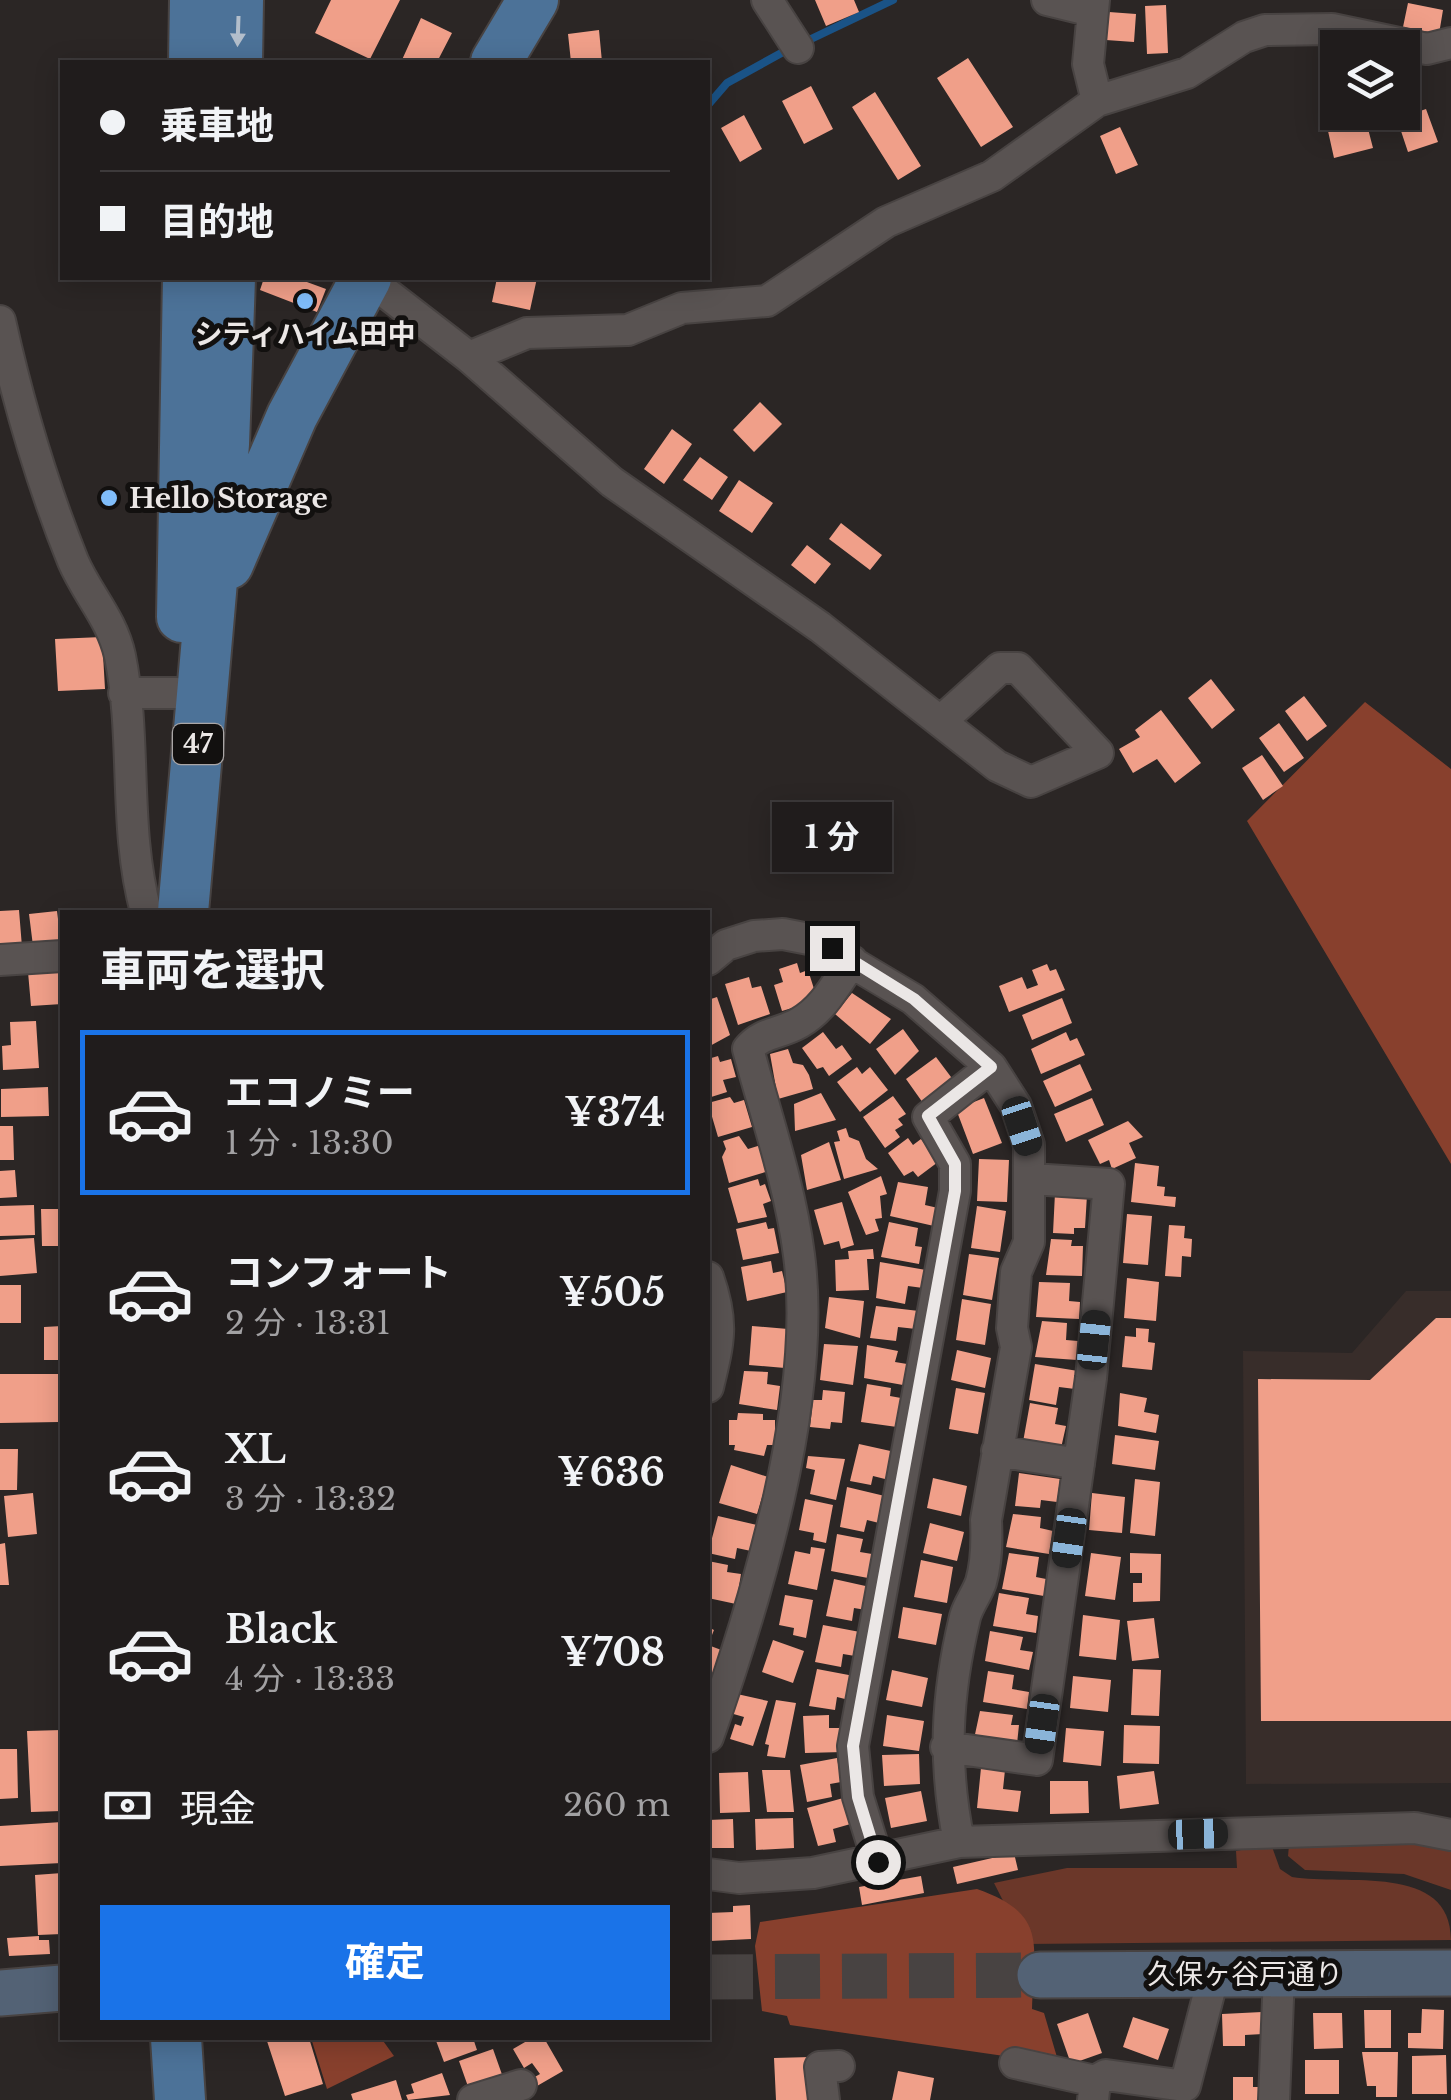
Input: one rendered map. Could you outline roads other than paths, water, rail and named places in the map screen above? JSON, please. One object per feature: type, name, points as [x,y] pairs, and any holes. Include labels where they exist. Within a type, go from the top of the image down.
[{"type":"main road","points":[[194,60],[196,0]]},
{"type":"main road","points":[[236,60],[238,0]]},
{"type":"main road","points":[[497,60],[533,0]]},
{"type":"main road","name":"47","points":[[184,895],[197,615],[193,543],[228,448],[188,280]]},
{"type":"main road","name":"47","points":[[184,895],[178,692],[197,615],[228,448],[230,280]]},
{"type":"main road","name":"47","points":[[228,448],[292,416],[364,280]]},
{"type":"main road","points":[[176,2040],[180,2100]]},
{"type":"street","points":[[1046,0],[1093,6],[1088,64],[1097,101]]},
{"type":"street","points":[[777,3],[798,48]]},
{"type":"street","points":[[469,357],[527,333],[628,330],[682,308],[767,301],[886,222],[992,176],[1097,101],[1187,73],[1244,37],[1265,30],[1332,29],[1427,49],[1451,44]]},
{"type":"street","points":[[367,280],[469,357],[612,482],[820,627],[997,766],[1031,782],[1098,753],[1018,668],[1000,668],[941,721]]},
{"type":"street","points":[[0,321],[56,517],[78,572],[106,615],[120,656],[131,839],[146,910]]},
{"type":"street","points":[[124,693],[178,692]]},
{"type":"street","points":[[710,958],[726,946],[754,936],[783,934],[814,940],[852,961],[914,999],[991,1067],[1016,1106],[1029,1146],[1029,1242],[1016,1272],[1012,1328],[1016,1347],[986,1520],[988,1545],[980,1584],[966,1612],[949,1700],[946,1772],[960,1842]]},
{"type":"street","points":[[0,960],[60,956]]},
{"type":"street","points":[[710,1731],[759,1586],[797,1380],[802,1306],[792,1216],[748,1049],[758,1037],[794,1026],[818,1012],[852,961]]},
{"type":"street","points":[[878,1862],[858,1797],[853,1746],[955,1191],[955,1164],[928,1116],[991,1067]]},
{"type":"street","points":[[946,1747],[1037,1760],[1079,1464],[1109,1184],[1032,1179]]},
{"type":"street","points":[[710,1283],[720,1311],[721,1332],[710,1379]]},
{"type":"street","points":[[997,1451],[1079,1464]]},
{"type":"street","points":[[710,1874],[738,1878],[795,1874],[878,1862],[960,1842],[1415,1828],[1451,1835]]},
{"type":"street","name":"久保ヶ谷戸通り","points":[[1040,1975],[1451,1973]]},
{"type":"street","points":[[1015,2063],[1094,2090],[1106,2075],[1185,2086],[1214,1974]]},
{"type":"street","points":[[1274,2100],[1279,1974]]},
{"type":"street","points":[[0,1993],[60,1988]]},
{"type":"street","points":[[824,2100],[820,2067],[839,2066]]},
{"type":"street","points":[[473,2100],[521,2085]]},
{"type":"waterway","points":[[811,39],[893,0]]},
{"type":"waterway","points":[[710,103],[727,83],[785,51]]},
{"type":"tunnel","points":[[710,1977],[1040,1975]]},
{"type":"place","name":"シティハイム田中","points":[[305,301]]},
{"type":"place","name":"Hello Storage","points":[[109,498]]}]
